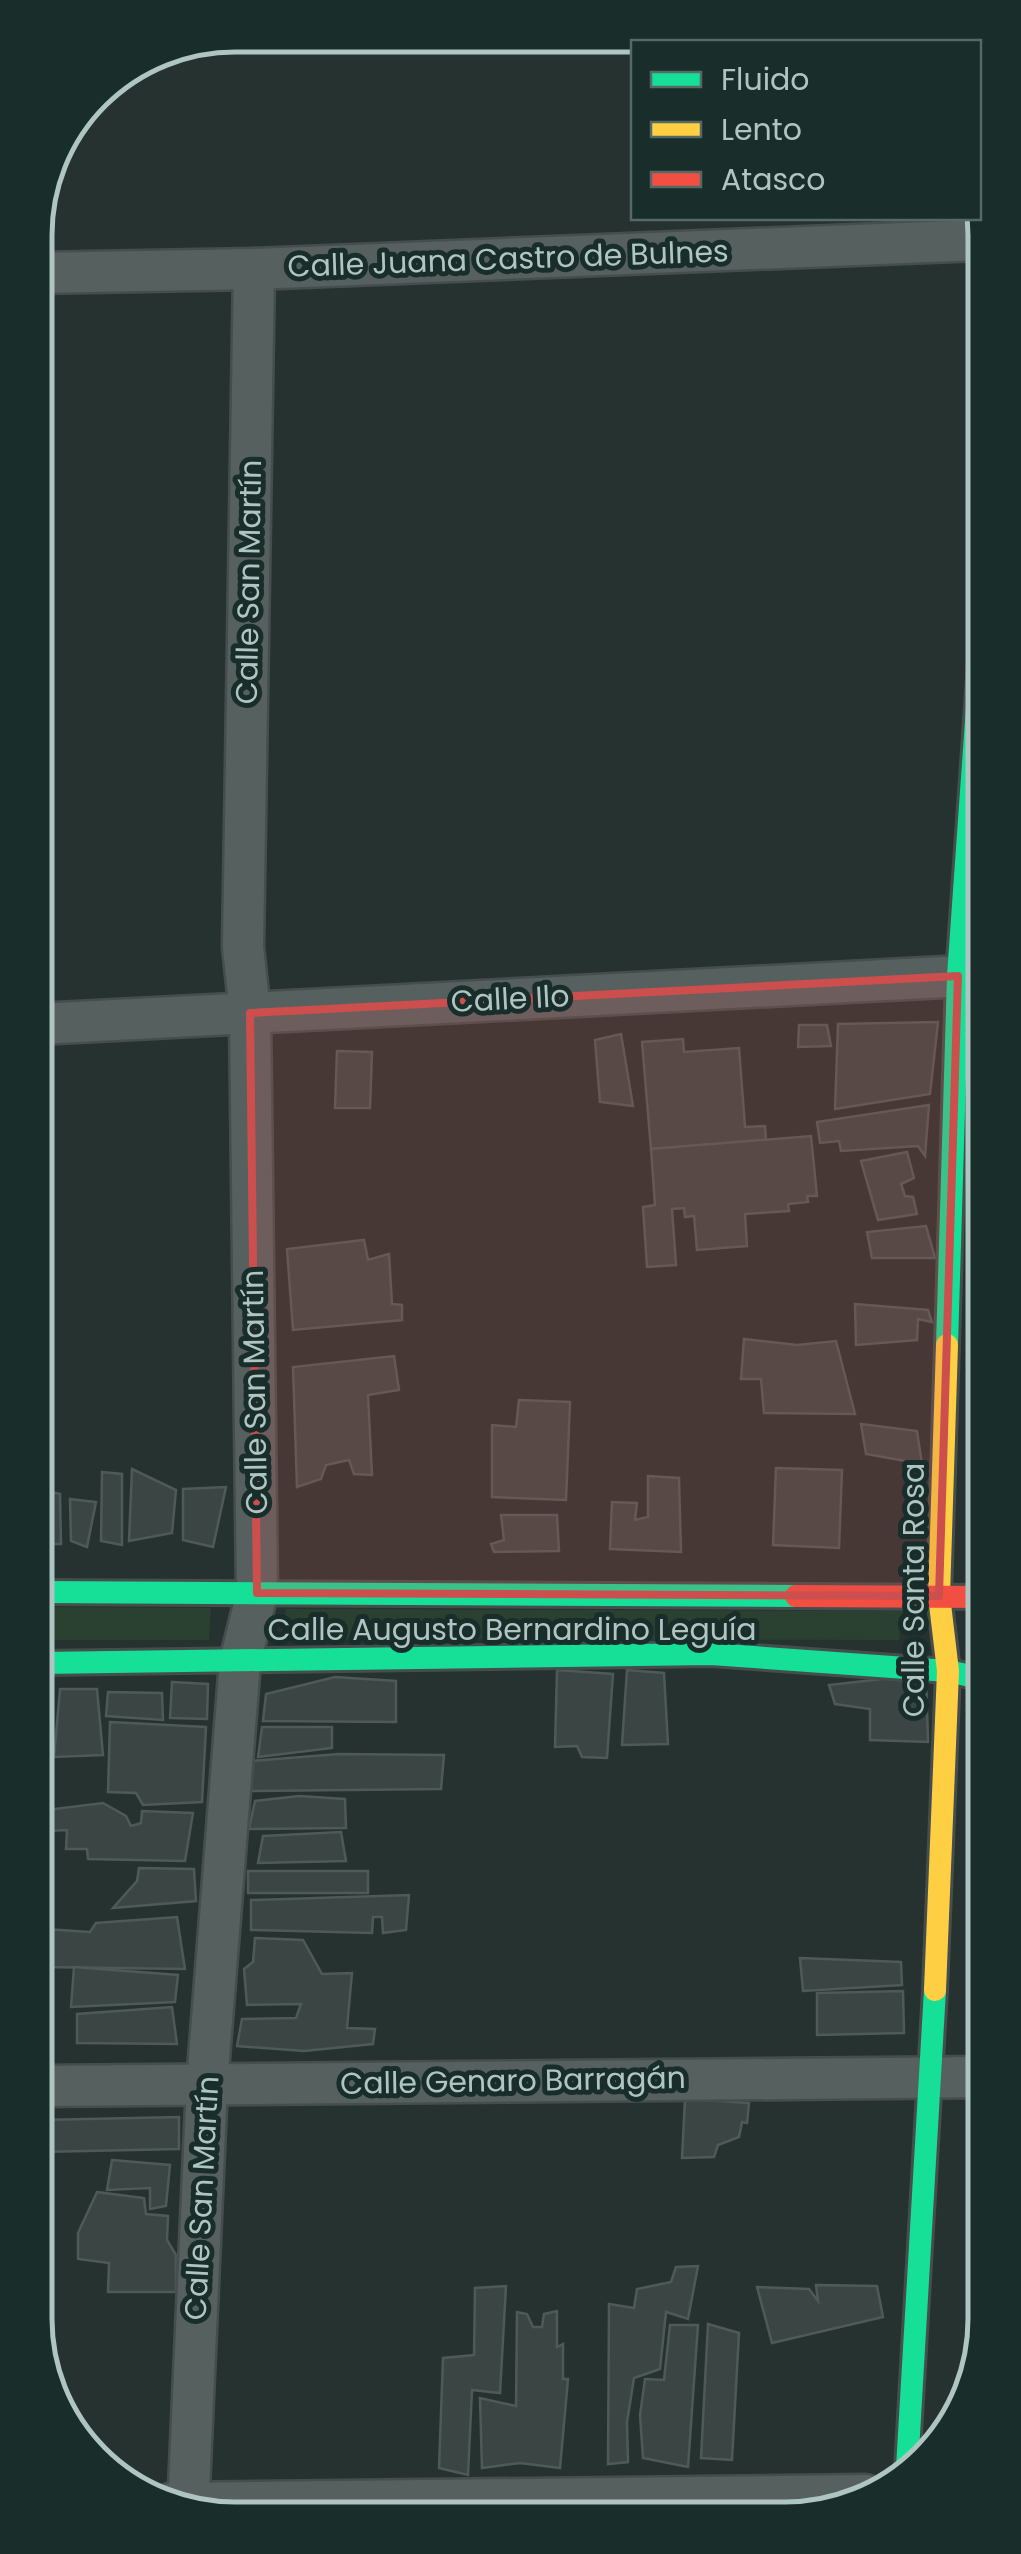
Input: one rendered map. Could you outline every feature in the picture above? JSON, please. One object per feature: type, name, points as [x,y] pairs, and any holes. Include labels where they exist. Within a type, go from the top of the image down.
[{"type":"main road","name":"Calle Santa Rosa","points":[[908,2454],[932,2078],[948,1671],[938,1596],[968,1015]]},
{"type":"main road","name":"Calle Augusto Bernardino Leguía","points":[[52,1592],[968,1597]]},
{"type":"main road","name":"Calle Augusto Bernardino Leguía","points":[[52,1664],[711,1654],[968,1675]]},
{"type":"street","name":"Calle Juana Castro de Bulnes","points":[[53,273],[254,270],[968,240]]},
{"type":"street","name":"Calle San Martín","points":[[184,2494],[207,2084],[240,1662],[257,1593],[250,1012],[243,947],[254,270]]},
{"type":"street","name":"Calle Ilo","points":[[53,1023],[968,976]]},
{"type":"street","name":"Calle Genaro Barragán","points":[[52,2086],[968,2077]]},
{"type":"street","points":[[388,2502],[831,2496]]},
{"type":"highlighted area","points":[[958,976],[939,1596],[257,1593],[250,1013]]},
{"type":"green space","points":[[52,1607],[211,1608],[209,1640],[52,1640]]},
{"type":"green space","points":[[286,1609],[903,1611],[899,1640],[279,1639]]},
{"type":"building","points":[[938,1022],[930,1094],[835,1109],[838,1024]]},
{"type":"building","points":[[799,1025],[827,1025],[831,1046],[798,1047]]},
{"type":"building","points":[[621,1034],[633,1106],[600,1102],[595,1040]]},
{"type":"building","points":[[683,1039],[684,1052],[739,1048],[745,1127],[765,1126],[766,1140],[651,1149],[642,1042]]},
{"type":"building","points":[[337,1051],[372,1052],[370,1108],[335,1108]]},
{"type":"building","points":[[929,1105],[925,1156],[918,1146],[841,1151],[839,1141],[820,1143],[817,1122]]},
{"type":"building","points":[[811,1136],[817,1196],[807,1196],[808,1202],[788,1204],[789,1211],[745,1214],[747,1246],[697,1250],[694,1216],[685,1217],[684,1208],[672,1209],[676,1265],[647,1267],[643,1207],[655,1205],[651,1149]]},
{"type":"building","points":[[907,1152],[914,1178],[901,1184],[905,1196],[913,1197],[917,1214],[878,1220],[861,1161]]},
{"type":"building","points":[[926,1226],[935,1258],[872,1258],[867,1232]]},
{"type":"building","points":[[364,1240],[368,1260],[389,1254],[392,1304],[402,1305],[402,1320],[293,1330],[287,1249]]},
{"type":"building","points":[[855,1304],[928,1310],[932,1322],[918,1319],[917,1340],[856,1345]]},
{"type":"building","points":[[744,1339],[797,1345],[836,1341],[855,1414],[764,1413],[761,1379],[741,1379]]},
{"type":"building","points":[[394,1356],[399,1390],[368,1395],[372,1475],[354,1474],[349,1460],[326,1465],[321,1479],[297,1487],[293,1367]]},
{"type":"building","points":[[519,1400],[570,1402],[566,1500],[492,1497],[492,1425],[516,1427]]},
{"type":"building","points":[[861,1424],[917,1431],[922,1464],[866,1454]]},
{"type":"building","points":[[776,1468],[842,1470],[839,1548],[773,1545]]},
{"type":"building","points":[[132,1469],[176,1490],[172,1533],[129,1541]]},
{"type":"building","points":[[102,1472],[122,1474],[122,1545],[101,1541]]},
{"type":"building","points":[[648,1476],[679,1478],[681,1552],[610,1549],[612,1502],[637,1503],[635,1520],[648,1517]]},
{"type":"building","points":[[226,1487],[213,1547],[183,1540],[183,1489]]},
{"type":"building","points":[[52,1492],[60,1494],[61,1544],[52,1544]]},
{"type":"building","points":[[70,1499],[96,1502],[87,1547],[71,1541]]},
{"type":"building","points":[[501,1515],[557,1515],[559,1551],[494,1552],[491,1544],[504,1540]]},
{"type":"building","points":[[557,1670],[613,1674],[607,1758],[582,1757],[577,1746],[555,1747]]},
{"type":"building","points":[[627,1670],[664,1673],[668,1744],[622,1745]]},
{"type":"building","points":[[926,1674],[928,1742],[870,1740],[870,1709],[835,1704],[829,1685]]},
{"type":"building","points":[[335,1677],[396,1681],[396,1722],[263,1721],[266,1694]]},
{"type":"building","points":[[172,1682],[208,1684],[207,1719],[170,1718]]},
{"type":"building","points":[[60,1689],[97,1689],[103,1755],[54,1757]]},
{"type":"building","points":[[108,1692],[162,1693],[163,1720],[106,1716]]},
{"type":"building","points":[[110,1722],[206,1727],[202,1802],[143,1805],[136,1793],[108,1792]]},
{"type":"building","points":[[262,1727],[332,1727],[332,1748],[258,1757]]},
{"type":"building","points":[[339,1754],[444,1755],[441,1789],[251,1791],[252,1761]]},
{"type":"building","points":[[299,1796],[345,1799],[346,1828],[249,1829],[255,1801]]},
{"type":"building","points":[[103,1803],[126,1816],[131,1826],[141,1823],[142,1811],[193,1813],[185,1861],[88,1859],[87,1849],[66,1849],[67,1830],[52,1831],[52,1809]]},
{"type":"building","points":[[341,1832],[346,1861],[258,1863],[263,1836]]},
{"type":"building","points":[[139,1868],[194,1869],[196,1901],[113,1908],[137,1881]]},
{"type":"building","points":[[248,1871],[368,1871],[368,1893],[248,1893]]},
{"type":"building","points":[[409,1895],[406,1930],[383,1933],[382,1917],[373,1917],[372,1933],[251,1930],[251,1900]]},
{"type":"building","points":[[177,1917],[185,1969],[52,1967],[52,1929],[90,1932],[96,1923]]},
{"type":"building","points":[[255,1938],[303,1940],[322,1974],[352,1973],[347,2028],[375,2029],[373,2044],[304,2051],[237,2046],[242,2019],[296,2018],[301,2004],[247,2005],[244,1969],[253,1962]]},
{"type":"building","points":[[800,1958],[901,1962],[902,1985],[803,1991]]},
{"type":"building","points":[[74,1967],[178,1975],[175,2002],[71,2007]]},
{"type":"building","points":[[903,1991],[904,2033],[817,2035],[817,1993]]},
{"type":"building","points":[[172,2007],[177,2044],[77,2043],[77,2014]]},
{"type":"building","points":[[685,2099],[749,2103],[747,2123],[742,2122],[739,2137],[718,2145],[714,2157],[682,2158]]},
{"type":"building","points":[[179,2117],[179,2149],[52,2152],[52,2120]]},
{"type":"building","points":[[112,2160],[170,2165],[166,2206],[150,2209],[150,2188],[107,2190]]},
{"type":"building","points":[[97,2192],[144,2198],[146,2214],[168,2216],[167,2240],[176,2255],[176,2292],[108,2292],[109,2263],[78,2259],[78,2233]]},
{"type":"building","points":[[698,2266],[688,2319],[666,2312],[660,2369],[634,2378],[627,2422],[628,2462],[608,2464],[609,2304],[634,2308],[637,2289],[671,2282],[676,2267]]},
{"type":"building","points":[[816,2285],[877,2286],[883,2317],[772,2343],[757,2287],[809,2289],[818,2301]]},
{"type":"building","points":[[506,2286],[500,2393],[472,2390],[468,2475],[439,2468],[443,2358],[474,2355],[475,2288]]},
{"type":"building","points":[[557,2311],[557,2347],[563,2344],[563,2379],[568,2379],[560,2468],[520,2463],[482,2468],[480,2398],[516,2406],[517,2312],[527,2314],[533,2327],[542,2327],[544,2314]]},
{"type":"building","points":[[708,2324],[739,2333],[732,2460],[701,2458]]},
{"type":"building","points":[[670,2325],[698,2325],[688,2467],[643,2458],[640,2415],[645,2379],[664,2380]]},
{"type":"traffic: fast","points":[[947,1345],[958,976],[968,834]]},
{"type":"traffic: fast","points":[[52,1592],[796,1596]]},
{"type":"traffic: fast","points":[[52,1663],[711,1654],[968,1675]]},
{"type":"traffic: fast","points":[[908,2454],[935,1990]]},
{"type":"traffic: slow","points":[[935,1990],[948,1671],[939,1596],[947,1345]]},
{"type":"traffic: jam","points":[[796,1596],[968,1597]]}]
